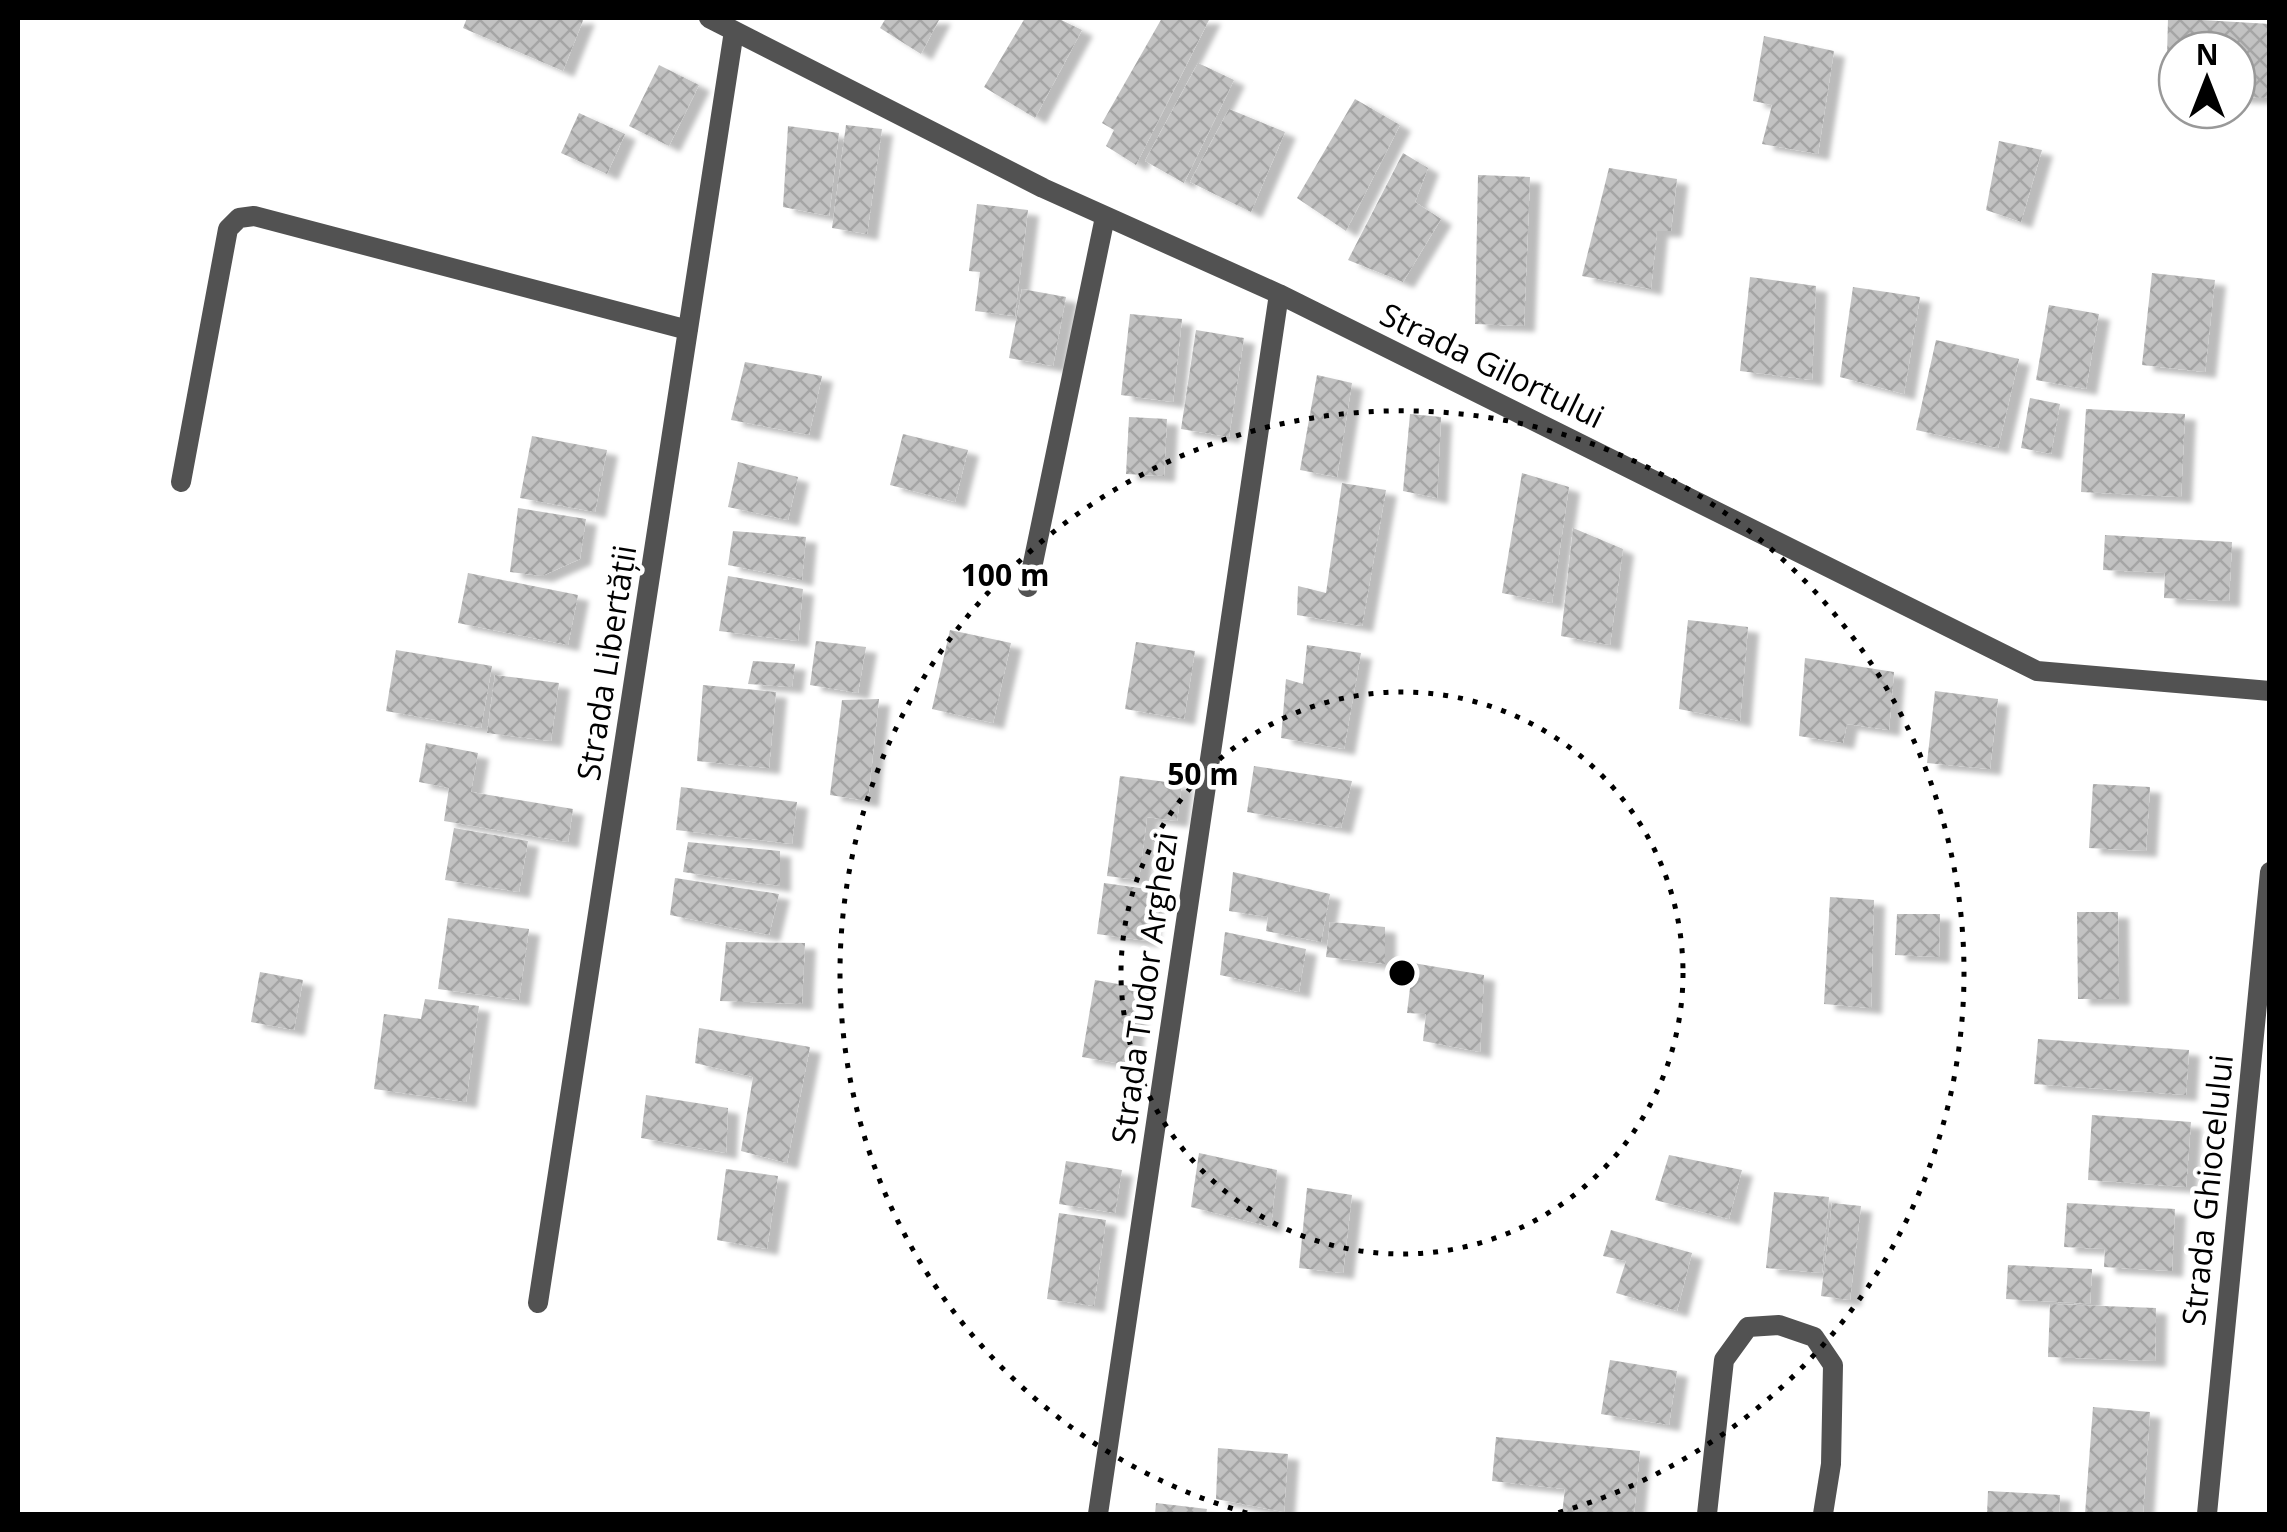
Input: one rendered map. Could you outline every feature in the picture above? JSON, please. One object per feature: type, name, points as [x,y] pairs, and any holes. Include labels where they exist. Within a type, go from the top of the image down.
[{"type":"street","name":"Strada Gilortului","points":[[709,18],[1104,218],[1280,294],[2037,671],[2270,691]]},
{"type":"street","name":"Strada Libertății","points":[[538,1303],[734,32]]},
{"type":"street","points":[[181,482],[228,229],[239,218],[254,216],[688,330]]},
{"type":"street","points":[[1028,587],[1104,218]]},
{"type":"street","name":"Strada Tudor Arghezi","points":[[1098,1514],[1280,294]]},
{"type":"street","name":"Strada Ghiocelului","points":[[2207,1514],[2270,872]]},
{"type":"street","points":[[1707,1514],[1724,1360],[1748,1327],[1779,1325],[1814,1337],[1833,1365],[1831,1464],[1823,1514]]},
{"type":"building","points":[[467,18],[584,18],[563,71],[463,28]]},
{"type":"building","points":[[886,18],[940,18],[921,54],[880,28]]},
{"type":"building","points":[[1025,18],[1057,18],[1082,30],[1035,118],[984,87]]},
{"type":"building","points":[[1162,18],[1210,18],[1136,165],[1106,146],[1114,130],[1102,123]]},
{"type":"building","points":[[2168,18],[2270,24],[2270,98],[2257,98],[2257,30],[2168,30]]},
{"type":"building","points":[[1764,36],[1834,51],[1818,154],[1762,144],[1772,105],[1753,101]]},
{"type":"building","points":[[1198,63],[1234,80],[1184,183],[1145,161]]},
{"type":"building","points":[[659,65],[699,85],[669,146],[629,126]]},
{"type":"building","points":[[1355,99],[1400,125],[1346,231],[1297,198]]},
{"type":"building","points":[[1229,109],[1285,132],[1251,212],[1190,182]]},
{"type":"building","points":[[579,113],[625,134],[607,174],[561,153]]},
{"type":"building","points":[[846,125],[882,129],[867,234],[832,228]]},
{"type":"building","points":[[788,126],[839,133],[829,216],[783,207]]},
{"type":"building","points":[[1999,141],[2042,150],[2021,222],[1986,210]]},
{"type":"building","points":[[1403,153],[1428,168],[1415,202],[1441,219],[1403,282],[1348,260]]},
{"type":"building","points":[[1609,168],[1677,179],[1671,231],[1657,231],[1651,289],[1582,276]]},
{"type":"building","points":[[1478,175],[1530,177],[1524,326],[1475,324]]},
{"type":"building","points":[[977,204],[1028,210],[1015,316],[975,311],[980,272],[969,271]]},
{"type":"building","points":[[2152,273],[2215,280],[2205,372],[2142,365]]},
{"type":"building","points":[[1750,277],[1816,286],[1812,380],[1740,371]]},
{"type":"building","points":[[1853,287],[1920,297],[1904,394],[1840,377]]},
{"type":"building","points":[[1022,289],[1066,297],[1053,366],[1009,358]]},
{"type":"building","points":[[2049,305],[2099,314],[2086,389],[2036,380]]},
{"type":"building","points":[[1130,314],[1182,319],[1173,402],[1121,395]]},
{"type":"building","points":[[1196,330],[1244,338],[1229,437],[1181,429]]},
{"type":"building","points":[[1936,340],[2019,359],[1998,448],[1916,430]]},
{"type":"building","points":[[745,362],[822,376],[809,435],[731,420]]},
{"type":"building","points":[[1317,375],[1352,383],[1337,477],[1300,470]]},
{"type":"building","points":[[2030,398],[2060,404],[2051,454],[2021,448]]},
{"type":"building","points":[[2086,409],[2185,414],[2181,497],[2081,492]]},
{"type":"building","points":[[1410,414],[1441,417],[1437,498],[1403,491]]},
{"type":"building","points":[[1129,417],[1167,419],[1164,476],[1126,474]]},
{"type":"building","points":[[903,434],[968,450],[955,502],[890,485]]},
{"type":"building","points":[[532,436],[607,450],[595,512],[520,498]]},
{"type":"building","points":[[738,462],[798,477],[788,520],[728,507]]},
{"type":"building","points":[[1522,473],[1569,487],[1552,603],[1502,593]]},
{"type":"building","points":[[1342,483],[1386,490],[1362,626],[1297,615],[1298,586],[1326,593]]},
{"type":"building","points":[[518,508],[586,519],[580,559],[542,576],[510,572]]},
{"type":"building","points":[[1573,528],[1623,549],[1610,645],[1561,636]]},
{"type":"building","points":[[733,531],[806,537],[802,580],[728,565]]},
{"type":"building","points":[[2105,535],[2232,542],[2229,601],[2164,598],[2165,573],[2103,570]]},
{"type":"building","points":[[468,573],[578,595],[568,645],[458,623]]},
{"type":"building","points":[[728,576],[803,589],[798,641],[719,631]]},
{"type":"building","points":[[1688,620],[1748,627],[1740,721],[1679,709]]},
{"type":"building","points":[[950,630],[1011,643],[993,723],[932,709]]},
{"type":"building","points":[[816,641],[866,647],[858,693],[810,685]]},
{"type":"building","points":[[1136,642],[1195,651],[1184,719],[1125,709]]},
{"type":"building","points":[[1307,645],[1361,653],[1344,749],[1281,738],[1286,679],[1303,684]]},
{"type":"building","points":[[396,650],[492,666],[481,728],[386,711]]},
{"type":"building","points":[[1805,658],[1894,672],[1889,730],[1847,724],[1843,743],[1799,736]]},
{"type":"building","points":[[753,661],[795,664],[792,687],[748,684]]},
{"type":"building","points":[[495,675],[559,683],[551,741],[487,733]]},
{"type":"building","points":[[703,685],[776,692],[769,768],[697,761]]},
{"type":"building","points":[[1935,691],[1998,699],[1990,769],[1927,763]]},
{"type":"building","points":[[879,699],[868,801],[830,795],[842,700]]},
{"type":"building","points":[[426,743],[478,753],[471,792],[573,809],[568,842],[444,821],[449,788],[419,782]]},
{"type":"building","points":[[1254,766],[1352,781],[1341,828],[1247,812]]},
{"type":"building","points":[[1120,776],[1182,784],[1177,821],[1147,817],[1139,880],[1107,876]]},
{"type":"building","points":[[2093,784],[2150,787],[2146,851],[2089,848]]},
{"type":"building","points":[[681,787],[797,802],[792,844],[676,830]]},
{"type":"building","points":[[454,828],[528,841],[519,892],[445,880]]},
{"type":"building","points":[[688,842],[780,851],[780,886],[683,872]]},
{"type":"building","points":[[1233,872],[1330,894],[1321,942],[1266,931],[1268,917],[1229,911]]},
{"type":"building","points":[[675,878],[779,894],[769,935],[670,915]]},
{"type":"building","points":[[1104,883],[1155,890],[1148,941],[1097,934]]},
{"type":"building","points":[[1830,897],[1874,900],[1871,1008],[1824,1004]]},
{"type":"building","points":[[2077,912],[2118,912],[2119,999],[2078,999]]},
{"type":"building","points":[[1897,914],[1940,914],[1939,957],[1895,955]]},
{"type":"building","points":[[448,918],[529,929],[519,1000],[438,989]]},
{"type":"building","points":[[1330,922],[1385,927],[1385,964],[1326,957]]},
{"type":"building","points":[[1225,932],[1306,949],[1299,992],[1220,975]]},
{"type":"building","points":[[726,942],[805,943],[802,1004],[720,1001]]},
{"type":"building","points":[[1413,963],[1484,975],[1480,1052],[1423,1041],[1426,1014],[1407,1013]]},
{"type":"building","points":[[260,972],[303,980],[294,1030],[251,1022]]},
{"type":"building","points":[[1095,980],[1141,988],[1128,1065],[1082,1057]]},
{"type":"building","points":[[425,999],[479,1006],[466,1102],[374,1089],[384,1014],[421,1019]]},
{"type":"building","points":[[699,1028],[810,1047],[787,1163],[741,1151],[753,1077],[695,1063]]},
{"type":"building","points":[[2038,1039],[2189,1050],[2186,1095],[2034,1084]]},
{"type":"building","points":[[646,1095],[728,1108],[726,1153],[641,1138]]},
{"type":"building","points":[[2092,1115],[2191,1122],[2186,1187],[2088,1180]]},
{"type":"building","points":[[1199,1153],[1277,1170],[1271,1227],[1191,1207]]},
{"type":"building","points":[[1669,1155],[1742,1170],[1729,1219],[1655,1200]]},
{"type":"building","points":[[1066,1161],[1122,1170],[1115,1213],[1059,1204]]},
{"type":"building","points":[[726,1169],[778,1176],[767,1249],[717,1240]]},
{"type":"building","points":[[1307,1188],[1352,1195],[1343,1273],[1299,1268]]},
{"type":"building","points":[[1774,1192],[1829,1197],[1822,1273],[1766,1268]]},
{"type":"building","points":[[1832,1203],[1861,1206],[1850,1300],[1821,1296]]},
{"type":"building","points":[[2067,1203],[2175,1209],[2172,1271],[2104,1267],[2105,1249],[2064,1247]]},
{"type":"building","points":[[1059,1213],[1106,1220],[1094,1306],[1047,1299]]},
{"type":"building","points":[[1611,1230],[1692,1253],[1677,1311],[1616,1293],[1626,1261],[1603,1256]]},
{"type":"building","points":[[2008,1265],[2092,1269],[2090,1304],[2006,1299]]},
{"type":"building","points":[[2050,1304],[2156,1308],[2155,1361],[2048,1357]]},
{"type":"building","points":[[1610,1360],[1677,1371],[1669,1425],[1601,1414]]},
{"type":"building","points":[[2093,1407],[2150,1412],[2143,1514],[2085,1514]]},
{"type":"building","points":[[1496,1437],[1640,1451],[1634,1514],[1562,1514],[1565,1489],[1492,1481]]},
{"type":"building","points":[[1218,1448],[1288,1454],[1284,1512],[1216,1499]]},
{"type":"building","points":[[1988,1491],[2060,1495],[2059,1514],[1987,1514]]},
{"type":"building","points":[[1156,1503],[1207,1509],[1206,1514],[1155,1514]]}]
